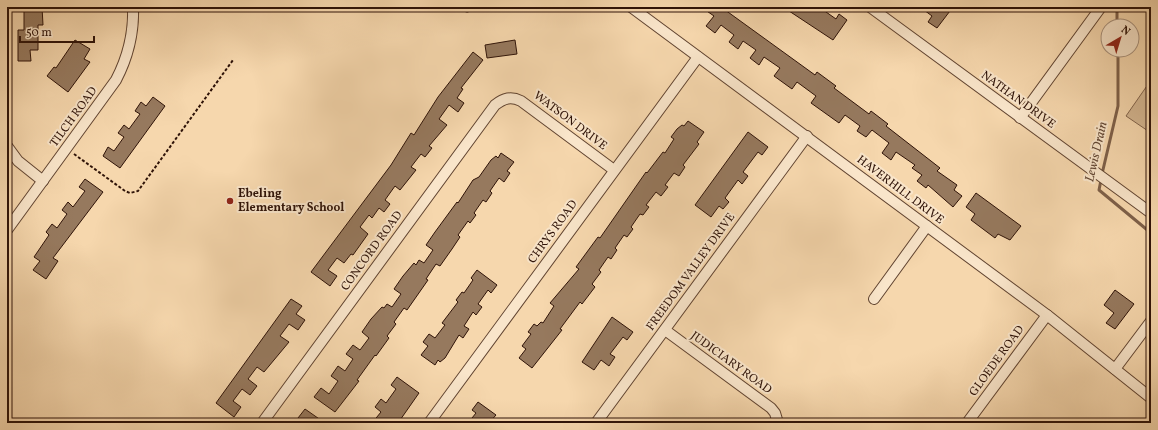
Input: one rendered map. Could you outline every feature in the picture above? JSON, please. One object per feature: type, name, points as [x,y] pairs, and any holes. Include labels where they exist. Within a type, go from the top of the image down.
[{"type":"street","name":"TILCH ROAD","points":[[7,230],[107,94],[121,70],[130,41],[133,7]]},
{"type":"street","name":"HAVERHILL DRIVE","points":[[631,7],[1047,314],[1151,398]]},
{"type":"street","name":"NATHAN DRIVE","points":[[870,7],[1151,213]]},
{"type":"street","points":[[1020,118],[1101,7]]},
{"type":"street","name":"CHRYS ROAD","points":[[429,423],[698,57]]},
{"type":"street","name":"WATSON DRIVE","points":[[507,98],[514,98],[521,101],[614,170]]},
{"type":"street","name":"CONCORD ROAD","points":[[262,423],[495,105],[507,98]]},
{"type":"street","name":"FREEDOM VALLEY DRIVE","points":[[596,423],[806,136]]},
{"type":"street","points":[[7,146],[18,161],[43,181]]},
{"type":"street","points":[[874,299],[927,226]]},
{"type":"street","name":"GLOEDE ROAD","points":[[967,423],[1047,314]]},
{"type":"street","points":[[1115,369],[1151,321]]},
{"type":"street","name":"JUDICIARY ROAD","points":[[665,330],[771,408],[778,422]]},
{"type":"path","points":[[73,153],[124,191],[130,193],[138,191],[233,60]]},
{"type":"shaded area","points":[[1151,80],[1151,133],[1126,116]]},
{"type":"building","points":[[24,7],[42,7],[43,25],[38,25],[38,50],[30,50],[31,61],[18,61],[18,30],[24,30]]},
{"type":"building","points":[[701,7],[721,7],[815,75],[817,72],[836,86],[834,88],[869,114],[871,111],[888,124],[886,126],[940,168],[937,171],[957,185],[954,190],[962,196],[953,207],[928,185],[926,188],[917,181],[922,175],[912,168],[915,165],[896,152],[891,160],[882,153],[889,143],[872,130],[866,137],[857,131],[860,126],[845,115],[839,123],[811,103],[816,96],[797,82],[792,89],[774,76],[780,68],[764,57],[759,65],[750,58],[756,50],[743,41],[738,49],[729,42],[734,35],[721,25],[715,33],[706,26],[714,16]]},
{"type":"building","points":[[783,7],[819,7],[836,19],[839,14],[847,20],[833,40]]},
{"type":"building","points":[[920,7],[953,7],[937,28],[928,22],[932,16]]},
{"type":"building","points":[[75,40],[90,49],[84,59],[90,62],[68,92],[47,76],[54,67],[56,68]]},
{"type":"building","points":[[515,40],[517,54],[487,58],[485,45]]},
{"type":"building","points":[[473,52],[483,60],[461,88],[463,89],[457,98],[464,103],[458,112],[449,105],[439,119],[447,125],[429,146],[432,148],[425,157],[421,154],[411,167],[416,170],[400,190],[395,186],[385,200],[390,204],[384,212],[379,208],[372,218],[369,215],[360,227],[368,234],[353,255],[351,254],[344,263],[337,258],[328,270],[337,276],[330,286],[311,272],[391,165],[411,133],[414,135],[438,97]]},
{"type":"building","points":[[153,97],[165,106],[120,168],[103,156],[108,147],[114,151],[124,137],[118,133],[124,125],[129,129],[140,114],[135,111],[141,102],[146,106]]},
{"type":"building","points":[[688,121],[704,132],[697,142],[699,144],[683,165],[685,167],[679,176],[674,173],[665,185],[668,187],[661,196],[656,192],[646,205],[649,207],[643,215],[640,214],[631,227],[633,229],[627,237],[624,235],[615,248],[617,250],[611,259],[608,257],[599,270],[601,272],[592,284],[595,287],[582,304],[580,302],[560,329],[562,330],[532,368],[519,358],[526,349],[522,346],[531,334],[528,332],[534,324],[537,326],[541,322],[543,323],[554,306],[550,303],[579,269],[576,267],[598,237],[600,238],[646,172],[647,173],[663,152],[665,153],[674,139],[671,137],[677,129],[682,125],[684,126]]},
{"type":"building","points":[[748,132],[768,147],[762,155],[758,152],[743,172],[748,176],[742,184],[738,180],[725,198],[729,202],[723,209],[719,206],[711,217],[695,205]]},
{"type":"building","points":[[501,153],[514,162],[507,171],[510,173],[504,182],[499,178],[490,191],[492,193],[486,202],[483,200],[474,213],[476,215],[470,223],[468,221],[458,235],[460,237],[440,266],[436,264],[426,279],[428,280],[407,310],[404,308],[394,322],[396,324],[387,336],[389,338],[376,356],[375,355],[357,380],[359,381],[335,412],[314,397],[321,388],[329,394],[338,381],[331,376],[338,366],[345,371],[353,359],[346,354],[353,345],[360,350],[369,338],[362,332],[371,319],[382,307],[384,308],[387,304],[392,307],[401,294],[394,289],[403,276],[414,263],[416,265],[419,260],[424,263],[433,250],[426,245],[435,232],[457,202],[458,203],[473,180],[479,177],[491,160],[496,156],[498,158]]},
{"type":"building","points":[[85,179],[103,192],[53,258],[58,261],[46,279],[33,270],[40,261],[34,257],[49,235],[46,232],[52,224],[57,228],[67,214],[62,210],[68,202],[73,207],[85,191],[79,187]]},
{"type":"building","points":[[976,193],[1021,226],[1010,240],[998,234],[995,238],[971,220],[975,214],[966,207]]},
{"type":"building","points":[[477,270],[497,285],[491,293],[488,290],[478,304],[482,307],[476,315],[473,312],[464,326],[469,329],[463,338],[459,335],[445,358],[440,362],[438,360],[435,365],[421,355],[428,346],[423,342],[429,334],[435,338],[445,325],[442,323],[458,302],[456,300],[462,292],[464,293],[473,280],[471,278]]},
{"type":"building","points":[[1115,290],[1134,304],[1115,329],[1106,323],[1114,313],[1104,305]]},
{"type":"building","points":[[291,299],[302,306],[296,314],[305,320],[298,330],[289,324],[280,336],[289,342],[264,372],[257,367],[248,379],[257,386],[250,395],[242,389],[233,401],[241,407],[234,417],[216,403]]},
{"type":"building","points":[[612,317],[633,332],[627,340],[623,337],[610,354],[615,357],[609,366],[601,360],[594,370],[582,362]]},
{"type":"building","points":[[397,377],[419,393],[398,423],[372,423],[381,412],[375,407],[381,399],[386,403],[396,389],[391,385]]},
{"type":"building","points":[[478,402],[496,415],[489,423],[468,423],[476,413],[472,410]]},
{"type":"building","points":[[305,409],[325,423],[305,423],[298,418]]},
{"type":"waterway","name":"Lewis Drain","points":[[1117,7],[1117,18]]},
{"type":"waterway","name":"Lewis Drain","points":[[1102,174],[1118,106],[1118,58]]},
{"type":"waterway","name":"Lewis Drain","points":[[1101,180],[1099,190],[1151,233]]},
{"type":"place","name":"Ebeling Elementary School","points":[[230,201]]}]
